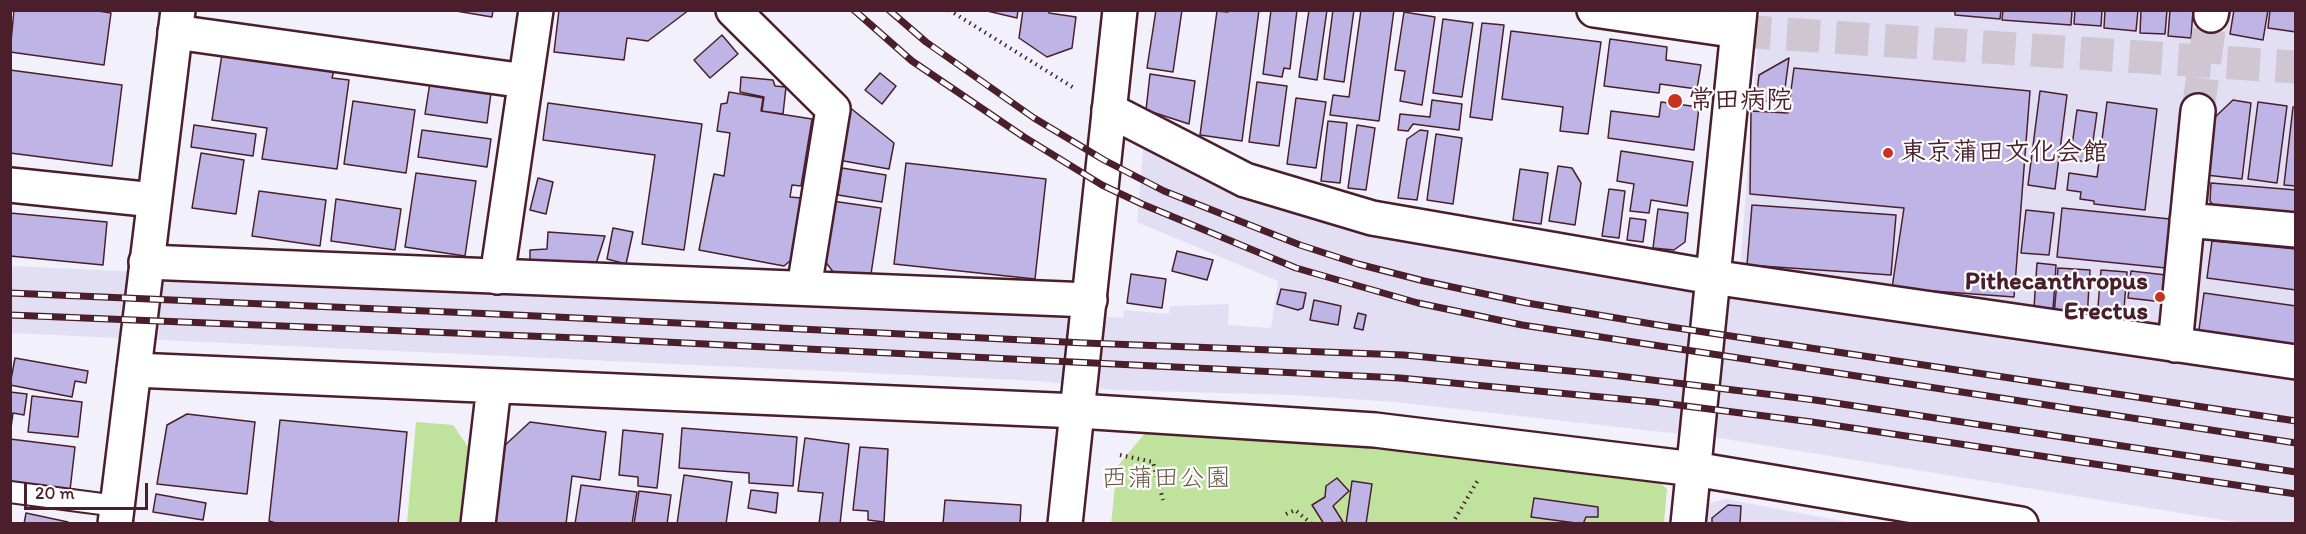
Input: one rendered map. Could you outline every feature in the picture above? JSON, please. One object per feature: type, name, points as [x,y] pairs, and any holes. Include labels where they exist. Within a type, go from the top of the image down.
[{"type":"street","points":[[497,277],[536,10]]},
{"type":"street","points":[[733,10],[833,109],[804,288]]},
{"type":"street","points":[[1065,524],[1090,300],[1096,102],[1120,10]]},
{"type":"street","points":[[1594,10],[1739,21],[1688,524]]},
{"type":"street","points":[[116,515],[177,21],[525,81]]},
{"type":"street","points":[[1096,102],[1245,180],[1372,218],[1712,277],[2295,363]]},
{"type":"street","points":[[2175,345],[2198,111]]},
{"type":"street","points":[[10,185],[154,200]]},
{"type":"street","points":[[2187,220],[2295,230]]},
{"type":"street","points":[[146,262],[1090,300]]},
{"type":"street","points":[[134,370],[1078,411],[1375,430],[1694,469],[2021,524]]},
{"type":"street","points":[[478,524],[494,386]]},
{"type":"lane","points":[[10,492],[116,515]]},
{"type":"path","points":[[949,10],[1096,102]]},
{"type":"path","points":[[1113,453],[1153,462],[1163,500]]},
{"type":"path","points":[[1452,524],[1478,479],[1479,471]]},
{"type":"path","points":[[1286,514],[1295,510],[1312,524]]},
{"type":"shaded area","points":[[1760,11],[2295,11],[2295,523],[2242,523],[1726,439],[1394,402],[1294,395],[1114,390],[1040,381],[11,333],[10,266],[1048,312],[1123,318],[1124,310],[1169,314],[1170,306],[1229,304],[1228,325],[1271,328],[1278,281],[1137,222],[1144,139],[1230,180],[1738,294]]},
{"type":"shaded area","points":[[1726,499],[1852,523],[1705,524],[1707,504]]},
{"type":"green space","points":[[416,422],[453,425],[469,448],[459,523],[407,523]]},
{"type":"green space","name":"西蒲田公園","points":[[1145,433],[1391,443],[1653,476],[1667,489],[1664,523],[1111,524],[1117,467]]},
{"type":"building","points":[[14,10],[92,10],[111,13],[104,65],[10,52]]},
{"type":"building","points":[[450,10],[493,10],[492,17]]},
{"type":"building","points":[[559,10],[689,10],[648,41],[627,38],[624,60],[554,52]]},
{"type":"building","points":[[983,10],[1018,10],[1017,18]]},
{"type":"building","points":[[1023,10],[1049,10],[1049,13],[1076,17],[1072,48],[1047,57],[1019,38]]},
{"type":"building","points":[[1156,10],[1182,10],[1173,72],[1147,68]]},
{"type":"building","points":[[1228,10],[1259,10],[1242,141],[1200,135],[1217,11],[1228,12]]},
{"type":"building","points":[[1271,10],[1297,10],[1290,69],[1284,68],[1282,77],[1263,74]]},
{"type":"building","points":[[1309,10],[1327,10],[1317,80],[1299,77]]},
{"type":"building","points":[[1333,10],[1354,10],[1344,82],[1324,79]]},
{"type":"building","points":[[1361,10],[1394,10],[1379,121],[1330,115],[1333,95],[1349,97]]},
{"type":"building","points":[[1955,10],[2001,10],[2000,19],[1955,15]]},
{"type":"building","points":[[2003,10],[2072,10],[2071,25],[2002,20]]},
{"type":"building","points":[[2075,10],[2102,10],[2101,26],[2074,24]]},
{"type":"building","points":[[2105,10],[2138,10],[2136,31],[2104,28]]},
{"type":"building","points":[[2141,10],[2167,10],[2165,34],[2140,33]]},
{"type":"building","points":[[2170,10],[2193,10],[2191,38],[2168,36]]},
{"type":"building","points":[[2234,10],[2268,10],[2263,40],[2230,34]]},
{"type":"building","points":[[2270,10],[2296,10],[2296,32],[2268,28]]},
{"type":"building","points":[[1404,12],[1435,17],[1422,105],[1400,101],[1405,71],[1395,70]]},
{"type":"building","points":[[1443,19],[1473,23],[1462,97],[1433,93]]},
{"type":"building","points":[[1482,23],[1504,25],[1492,120],[1470,117]]},
{"type":"building","points":[[1511,31],[1601,42],[1588,134],[1560,131],[1563,107],[1502,99]]},
{"type":"building","points":[[722,35],[738,54],[710,78],[694,60]]},
{"type":"building","points":[[1610,39],[1667,47],[1666,60],[1701,65],[1697,89],[1660,84],[1659,93],[1604,86]]},
{"type":"building","points":[[222,54],[334,70],[332,78],[349,80],[337,169],[262,159],[267,128],[212,120]]},
{"type":"building","points":[[1789,58],[1783,103],[1756,100],[1759,75]]},
{"type":"building","name":"東京蒲田文化会館","points":[[1794,68],[2030,91],[2014,297],[1892,288],[1904,208],[1750,194],[1751,111],[1788,113]]},
{"type":"building","points":[[10,70],[122,85],[112,166],[10,153]]},
{"type":"building","points":[[880,73],[896,86],[882,104],[865,90]]},
{"type":"building","points":[[1150,74],[1195,81],[1189,124],[1146,110]]},
{"type":"building","points":[[431,76],[492,85],[487,123],[425,114]]},
{"type":"building","points":[[741,77],[773,80],[775,86],[786,87],[783,114],[762,111],[764,97],[740,92]]},
{"type":"building","points":[[1257,82],[1287,86],[1279,146],[1249,142]]},
{"type":"building","points":[[2040,91],[2067,95],[2055,189],[2028,185]]},
{"type":"building","points":[[729,92],[763,98],[761,111],[812,119],[801,186],[792,185],[790,197],[801,198],[791,260],[784,266],[699,250],[714,174],[724,176],[730,133],[717,131],[721,104],[727,103]]},
{"type":"building","points":[[1296,98],[1326,102],[1316,168],[1287,164]]},
{"type":"building","points":[[1432,100],[1462,104],[1459,130],[1413,124],[1408,131],[1398,130],[1400,114],[1430,117]]},
{"type":"building","points":[[2233,100],[2251,103],[2242,179],[2206,175],[2212,120]]},
{"type":"building","points":[[353,101],[415,110],[406,173],[344,164]]},
{"type":"building","points":[[1661,102],[1699,107],[1694,150],[1608,138],[1611,111],[1659,117]]},
{"type":"building","points":[[2107,102],[2157,109],[2145,210],[2094,204],[2094,201],[2080,199],[2081,192],[2067,190],[2069,173],[2097,177]]},
{"type":"building","points":[[2258,102],[2287,106],[2277,183],[2248,179]]},
{"type":"building","points":[[548,103],[702,124],[684,250],[642,244],[655,155],[543,140]]},
{"type":"building","points":[[848,106],[894,143],[889,169],[838,160]]},
{"type":"building","points":[[2293,107],[2296,107],[2296,186],[2284,185]]},
{"type":"building","points":[[2077,110],[2097,113],[2090,162],[2070,160]]},
{"type":"building","points":[[1328,121],[1347,123],[1340,183],[1321,181]]},
{"type":"building","points":[[194,125],[256,134],[253,156],[191,147]]},
{"type":"building","points":[[1357,125],[1375,128],[1366,190],[1348,188]]},
{"type":"building","points":[[422,130],[491,139],[487,167],[418,157]]},
{"type":"building","points":[[1420,130],[1428,131],[1417,200],[1398,198],[1407,139]]},
{"type":"building","points":[[1436,134],[1462,138],[1453,204],[1427,200]]},
{"type":"building","points":[[1621,151],[1693,162],[1687,206],[1651,200],[1649,213],[1630,211],[1634,184],[1617,181]]},
{"type":"building","points":[[201,153],[244,160],[236,214],[192,208]]},
{"type":"building","points":[[906,163],[1046,179],[1035,279],[894,264]]},
{"type":"building","points":[[1558,166],[1572,168],[1581,183],[1575,225],[1549,221]]},
{"type":"building","points":[[842,168],[886,175],[882,202],[838,195]]},
{"type":"building","points":[[1520,169],[1548,173],[1541,224],[1513,220]]},
{"type":"building","points":[[416,173],[476,181],[465,256],[405,247]]},
{"type":"building","points":[[538,178],[553,182],[546,214],[530,210]]},
{"type":"building","points":[[2211,183],[2296,190],[2296,221],[2220,214],[2210,201]]},
{"type":"building","points":[[1609,189],[1625,191],[1619,238],[1602,236]]},
{"type":"building","points":[[259,191],[326,200],[320,246],[252,236]]},
{"type":"building","points":[[336,199],[401,209],[395,250],[331,241]]},
{"type":"building","points":[[832,201],[881,208],[871,274],[834,273],[824,260]]},
{"type":"building","points":[[1752,205],[1896,215],[1891,275],[1747,265]]},
{"type":"building","points":[[2062,208],[2170,219],[2166,268],[2057,257]]},
{"type":"building","points":[[1658,209],[1688,213],[1685,242],[1674,250],[1653,248]]},
{"type":"building","points":[[2026,210],[2054,213],[2049,255],[2021,253]]},
{"type":"building","points":[[10,213],[107,222],[103,265],[10,256]]},
{"type":"building","points":[[1630,218],[1646,220],[1643,242],[1627,240]]},
{"type":"building","points":[[613,228],[633,232],[626,264],[607,259]]},
{"type":"building","points":[[548,232],[605,236],[596,264],[530,261],[530,250],[547,249]]},
{"type":"building","points":[[2212,241],[2296,249],[2296,290],[2207,278]]},
{"type":"building","points":[[1177,251],[1213,260],[1207,280],[1172,271]]},
{"type":"building","points":[[2037,263],[2056,265],[2053,310],[2034,308]]},
{"type":"building","points":[[2058,268],[2090,270],[2087,319],[2054,316]]},
{"type":"building","points":[[2101,270],[2127,272],[2123,321],[2097,319]]},
{"type":"building","points":[[2131,271],[2166,275],[2163,302],[2128,298]]},
{"type":"building","points":[[1131,274],[1166,279],[1162,308],[1127,303]]},
{"type":"building","points":[[1281,289],[1306,293],[1303,308],[1298,310],[1277,304]]},
{"type":"building","points":[[2204,293],[2296,306],[2296,350],[2198,337]]},
{"type":"building","points":[[1314,300],[1341,306],[1338,325],[1310,320]]},
{"type":"building","points":[[1358,313],[1366,315],[1363,330],[1354,328]]},
{"type":"building","points":[[15,358],[88,371],[86,383],[75,381],[72,397],[10,385]]},
{"type":"building","points":[[10,392],[27,394],[24,415],[13,413],[11,428]]},
{"type":"building","points":[[32,396],[82,402],[78,437],[28,432]]},
{"type":"building","points":[[187,414],[255,422],[247,494],[157,484],[167,425]]},
{"type":"building","points":[[280,420],[407,432],[398,524],[279,524],[269,521]]},
{"type":"building","points":[[530,422],[606,432],[600,480],[572,476],[566,524],[494,524],[503,447]]},
{"type":"building","points":[[682,428],[797,437],[793,486],[749,483],[749,473],[679,468]]},
{"type":"building","points":[[623,430],[663,434],[657,488],[638,486],[638,477],[619,475]]},
{"type":"building","points":[[805,438],[849,444],[840,524],[819,524],[823,493],[798,491]]},
{"type":"building","points":[[10,439],[75,447],[69,499],[10,491]]},
{"type":"building","points":[[860,447],[888,449],[884,522],[868,520],[868,511],[853,510]]},
{"type":"building","points":[[684,475],[732,482],[726,524],[677,524]]},
{"type":"building","points":[[1337,478],[1349,491],[1333,506],[1343,522],[1324,524],[1312,505],[1325,497],[1326,486]]},
{"type":"building","points":[[1352,481],[1372,484],[1366,524],[1346,524]]},
{"type":"building","points":[[581,485],[637,492],[632,524],[575,524]]},
{"type":"building","points":[[751,490],[778,493],[776,513],[748,508]]},
{"type":"building","points":[[639,491],[671,495],[667,524],[634,524]]},
{"type":"building","points":[[156,494],[206,503],[203,520],[153,512]]},
{"type":"building","points":[[1534,498],[1598,507],[1598,517],[1586,517],[1583,524],[1531,517]]},
{"type":"building","points":[[945,500],[1021,505],[1020,524],[943,524]]},
{"type":"building","points":[[1728,505],[1741,506],[1740,524],[1712,524],[1712,518]]},
{"type":"building","points":[[26,513],[68,522],[68,524],[24,524]]},
{"type":"tunnel","points":[[2198,111],[2211,15]]},
{"type":"tunnel","points":[[1738,31],[2296,67]]},
{"type":"railway","points":[[854,10],[912,61],[1024,137],[1102,185],[1296,268],[1418,303],[1522,325],[2296,443]]},
{"type":"railway","points":[[889,10],[926,42],[1034,118],[1104,160],[1164,191],[1300,245],[1358,264],[1527,303],[1664,326],[2296,421]]},
{"type":"railway","points":[[10,293],[1085,343],[1404,355],[1611,375],[1815,400],[2296,472]]},
{"type":"railway","points":[[10,315],[603,339],[1400,378],[1654,402],[1812,422],[2296,494]]},
{"type":"place","name":"常田病院","points":[[1675,101]]},
{"type":"place","name":"東京蒲田文化会館","points":[[1888,153]]},
{"type":"place","name":"Pithecanthropus Erectus","points":[[2160,297]]}]
